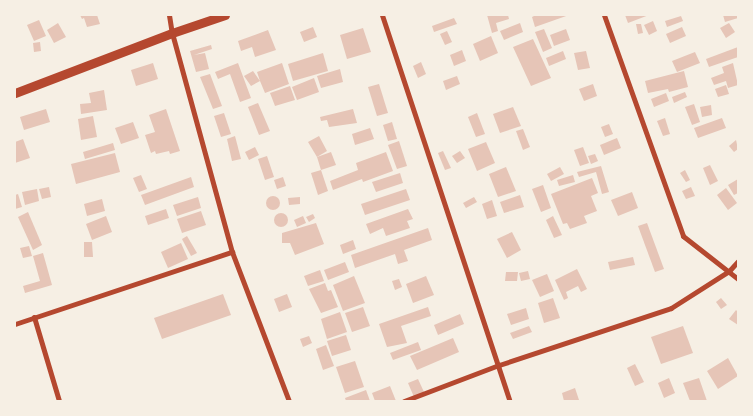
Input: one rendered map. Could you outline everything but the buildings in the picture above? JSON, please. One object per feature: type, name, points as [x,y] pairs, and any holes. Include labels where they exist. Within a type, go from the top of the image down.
[{"type":"street","points":[[169,15],[172,33],[232,252],[289,401]]},
{"type":"street","points":[[15,93],[172,33],[225,15]]},
{"type":"street","points":[[382,15],[510,401]]},
{"type":"street","points":[[604,15],[683,236],[738,279]]},
{"type":"street","points":[[15,324],[232,252]]},
{"type":"street","points":[[404,401],[499,365],[671,308],[729,271],[738,261]]},
{"type":"street","points":[[34,317],[59,401]]}]
